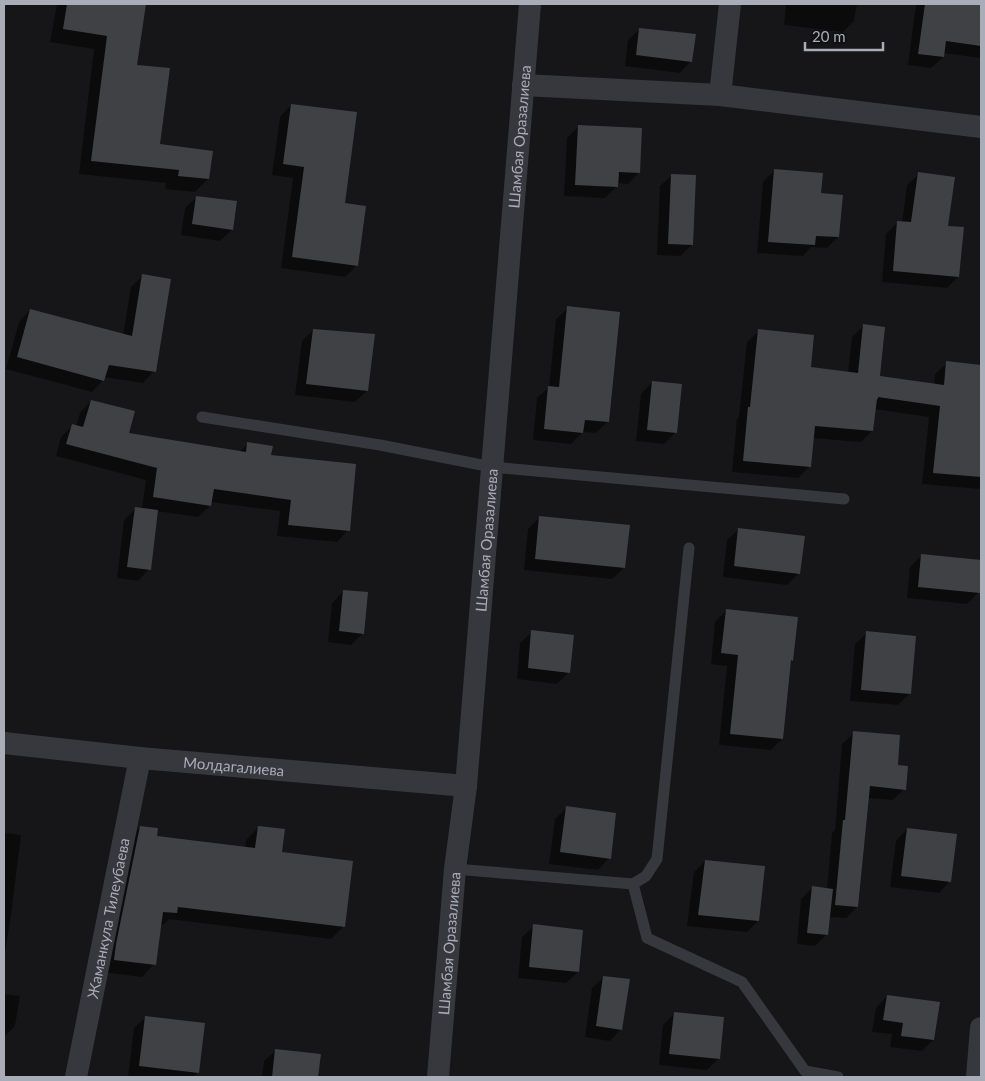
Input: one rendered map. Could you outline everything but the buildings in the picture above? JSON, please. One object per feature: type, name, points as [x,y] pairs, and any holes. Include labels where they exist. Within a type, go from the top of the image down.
[{"type":"street","name":"Шамбая Оразалиева","points":[[438,1077],[455,869],[466,786],[530,4]]},
{"type":"street","points":[[720,95],[730,4]]},
{"type":"street","points":[[523,85],[720,95],[981,127]]},
{"type":"street","name":"Молдагалиева","points":[[4,743],[140,758],[466,786]]},
{"type":"street","name":"Жаманкула Тилеубаева","points":[[76,1077],[140,758]]},
{"type":"street","points":[[977,1077],[981,1028]]},
{"type":"lane","points":[[202,417],[380,445],[492,467],[844,499]]},
{"type":"lane","points":[[455,869],[634,884],[646,876],[657,859],[689,548]]},
{"type":"lane","points":[[634,884],[648,938],[742,982],[805,1072],[838,1077]]}]
